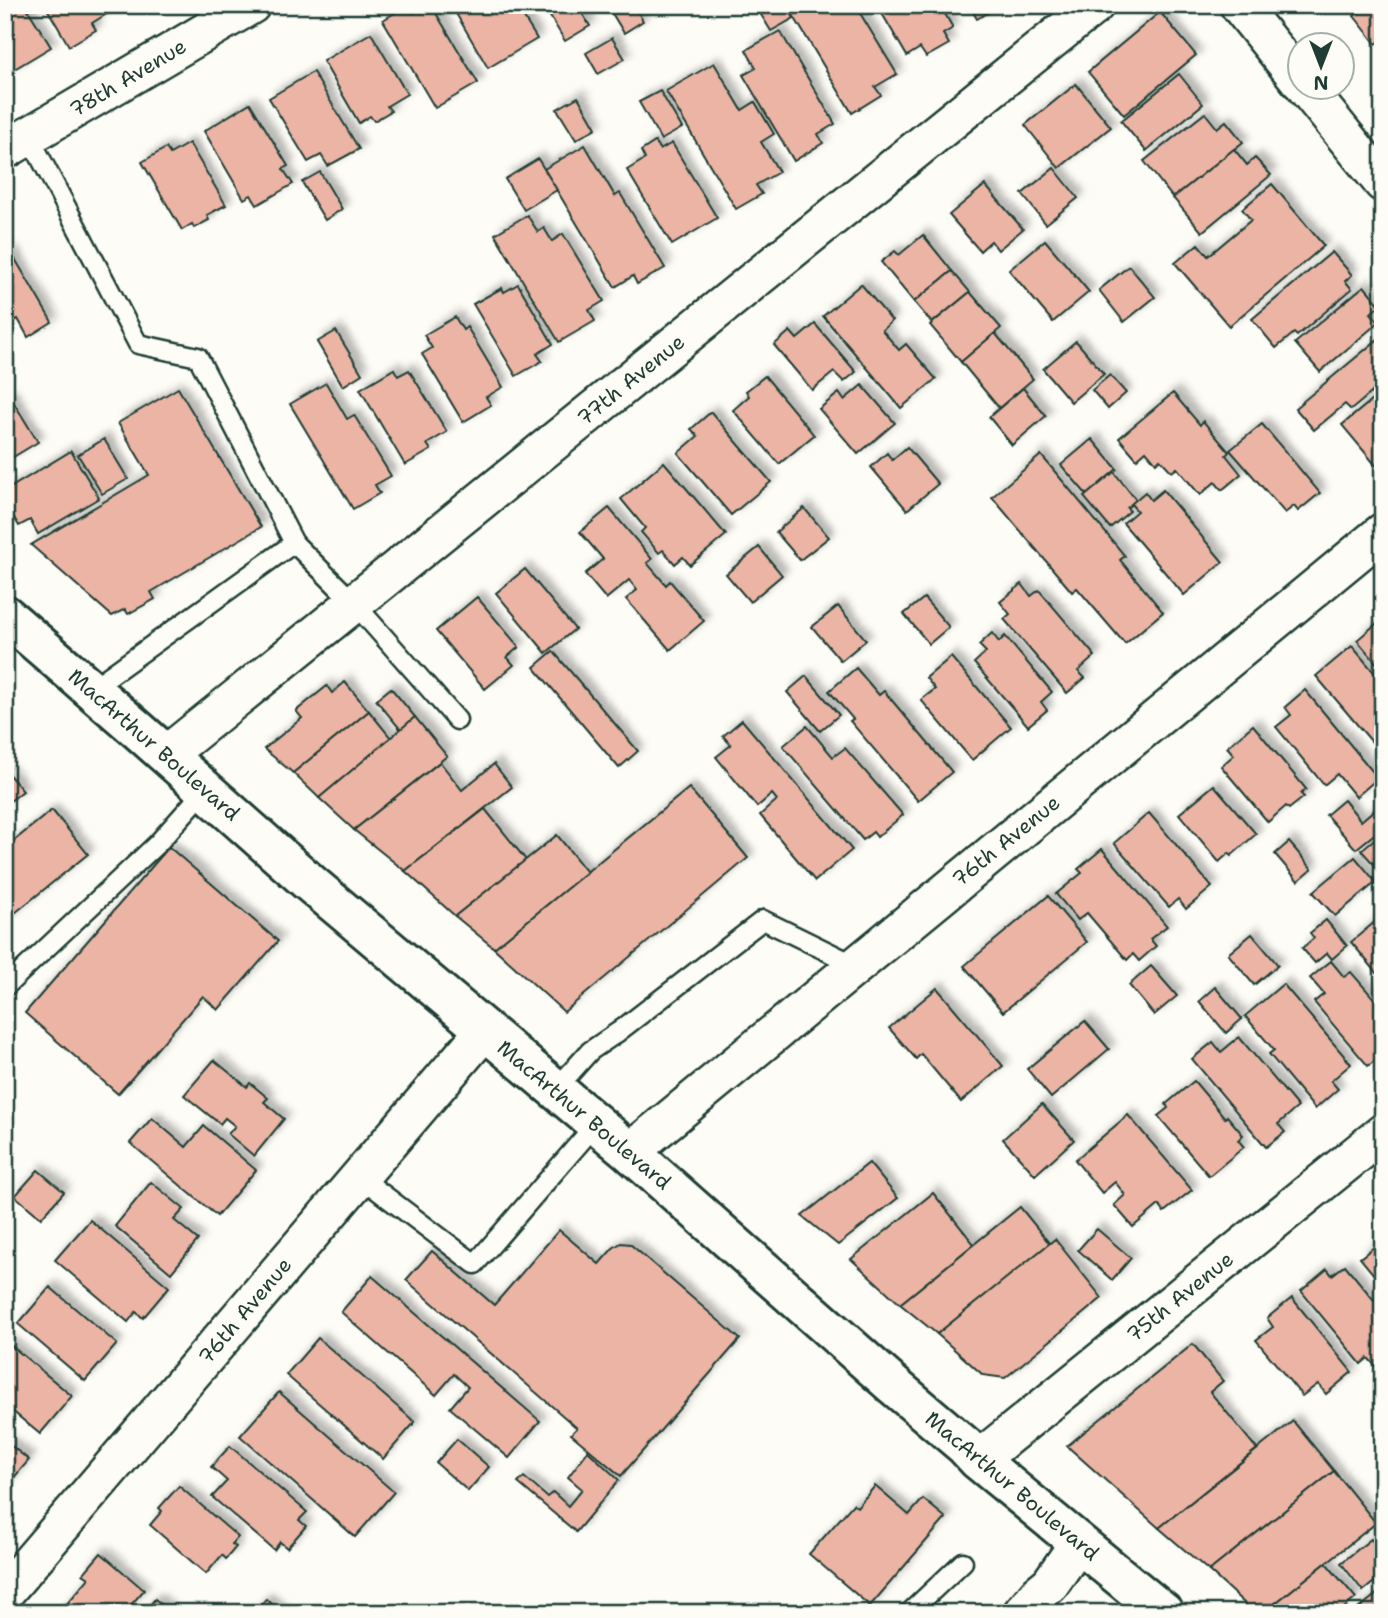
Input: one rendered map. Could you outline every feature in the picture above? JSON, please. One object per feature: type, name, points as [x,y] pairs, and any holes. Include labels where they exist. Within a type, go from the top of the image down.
[{"type":"main road","name":"MacArthur Boulevard","points":[[5,615],[310,883],[630,1152],[978,1460],[1164,1613]]},
{"type":"street","name":"78th Avenue","points":[[17,143],[251,5]]},
{"type":"street","name":"77th Avenue","points":[[166,755],[1095,5]]},
{"type":"street","points":[[1239,5],[1286,64]]},
{"type":"street","points":[[1317,102],[1383,183]]},
{"type":"street","name":"76th Avenue","points":[[630,1152],[1383,531]]},
{"type":"street","name":"76th Avenue","points":[[5,1592],[485,1030]]},
{"type":"street","name":"75th Avenue","points":[[978,1460],[1383,1133]]},
{"type":"street","points":[[1022,1613],[1050,1584],[1078,1544]]},
{"type":"lane","points":[[17,143],[138,344],[198,357],[294,543],[354,603],[457,720]]},
{"type":"lane","points":[[91,689],[294,543]]},
{"type":"lane","points":[[5,988],[158,843],[205,789]]},
{"type":"lane","points":[[556,1089],[590,1051],[763,920],[855,965]]},
{"type":"lane","points":[[360,1177],[475,1264],[596,1124]]},
{"type":"lane","points":[[909,1613],[963,1562]]},
{"type":"building","points":[[5,5],[25,5],[51,47],[6,74]]},
{"type":"building","points":[[45,5],[106,5],[110,12],[92,23],[96,30],[69,46]]},
{"type":"building","points":[[408,5],[413,13],[431,5],[478,83],[435,108],[383,20]]},
{"type":"building","points":[[451,5],[516,5],[537,39],[488,68]]},
{"type":"building","points":[[543,5],[595,5],[582,13],[590,26],[565,41]]},
{"type":"building","points":[[607,5],[634,5],[643,21],[624,33]]},
{"type":"building","points":[[755,5],[787,5],[794,18],[771,31]]},
{"type":"building","points":[[787,5],[855,5],[897,74],[875,87],[881,95],[852,113]]},
{"type":"building","points":[[877,5],[940,5],[953,28],[943,34],[949,44],[926,57],[920,48],[907,56]]},
{"type":"building","points":[[969,5],[1001,5],[977,19]]},
{"type":"building","points":[[1368,5],[1383,5],[1383,39],[1376,44],[1354,16]]},
{"type":"building","points":[[1160,12],[1196,55],[1124,115],[1088,72]]},
{"type":"building","points":[[780,31],[835,124],[818,134],[823,143],[794,161],[743,75],[756,68],[746,50]]},
{"type":"building","points":[[371,33],[407,94],[387,106],[391,111],[374,121],[370,116],[359,123],[323,61]]},
{"type":"building","points":[[612,38],[625,59],[598,74],[586,53]]},
{"type":"building","points":[[714,63],[742,110],[755,102],[774,134],[761,142],[779,172],[756,185],[762,194],[736,209],[666,91]]},
{"type":"building","points":[[313,72],[359,149],[328,166],[321,155],[308,162],[269,98]]},
{"type":"building","points":[[1179,74],[1203,104],[1146,151],[1121,121]]},
{"type":"building","points":[[1076,84],[1111,127],[1059,168],[1025,125]]},
{"type":"building","points":[[660,91],[682,128],[661,140],[639,102]]},
{"type":"building","points":[[578,97],[596,128],[576,140],[557,109]]},
{"type":"building","points":[[250,103],[288,166],[283,169],[293,184],[257,205],[251,195],[244,199],[204,131]]},
{"type":"building","points":[[1205,113],[1217,128],[1226,121],[1243,142],[1173,198],[1144,161]]},
{"type":"building","points":[[655,142],[660,150],[672,143],[717,218],[672,245],[627,170],[645,159],[641,151]]},
{"type":"building","points":[[189,143],[226,205],[207,215],[209,220],[194,228],[192,224],[182,230],[142,162],[166,148],[170,154]]},
{"type":"building","points":[[585,145],[615,196],[620,193],[665,268],[637,284],[633,276],[615,287],[544,169]]},
{"type":"building","points":[[1234,149],[1247,165],[1255,158],[1271,175],[1202,232],[1173,198]]},
{"type":"building","points":[[538,159],[557,190],[524,210],[505,179]]},
{"type":"building","points":[[1054,168],[1078,198],[1046,224],[1022,194]]},
{"type":"building","points":[[320,172],[342,209],[325,220],[302,182]]},
{"type":"building","points":[[1272,184],[1324,246],[1229,326],[1175,263],[1198,244],[1208,256],[1251,220],[1242,209]]},
{"type":"building","points":[[985,185],[1023,229],[998,250],[991,241],[980,251],[949,215]]},
{"type":"building","points":[[527,215],[538,232],[544,228],[552,241],[563,234],[604,301],[589,310],[595,321],[559,342],[495,234]]},
{"type":"building","points":[[923,235],[952,271],[914,302],[881,262],[895,251],[899,255]]},
{"type":"building","points":[[1045,240],[1089,292],[1053,322],[1009,270]]},
{"type":"building","points":[[11,252],[52,322],[28,337],[18,319],[5,327],[5,255]]},
{"type":"building","points":[[1332,252],[1352,275],[1345,281],[1352,289],[1297,336],[1294,333],[1276,348],[1252,319]]},
{"type":"building","points":[[1129,266],[1155,297],[1124,322],[1099,290]]},
{"type":"building","points":[[952,271],[970,292],[932,323],[914,302]]},
{"type":"building","points":[[518,284],[553,344],[537,354],[542,361],[516,376],[473,304],[502,288],[504,292]]},
{"type":"building","points":[[861,284],[892,321],[882,330],[899,350],[906,344],[936,379],[901,408],[823,316]]},
{"type":"building","points":[[1364,286],[1380,305],[1371,313],[1379,322],[1320,372],[1295,343]]},
{"type":"building","points":[[970,292],[1001,328],[961,362],[930,325]]},
{"type":"building","points":[[455,317],[463,330],[467,327],[503,387],[486,397],[491,405],[463,422],[422,354],[432,348],[424,335]]},
{"type":"building","points":[[815,324],[856,372],[844,382],[834,372],[812,390],[774,345],[790,331],[797,339]]},
{"type":"building","points":[[336,331],[362,374],[343,386],[317,342]]},
{"type":"building","points":[[995,333],[1033,379],[999,408],[961,362]]},
{"type":"building","points":[[1383,335],[1383,383],[1351,410],[1345,404],[1314,430],[1295,408]]},
{"type":"building","points":[[1076,341],[1104,374],[1071,402],[1043,369]]},
{"type":"building","points":[[394,369],[398,376],[409,370],[447,432],[427,444],[431,450],[405,465],[360,389]]},
{"type":"building","points":[[1110,375],[1126,393],[1108,409],[1092,390]]},
{"type":"building","points":[[765,376],[814,435],[779,464],[733,410],[749,396],[746,391]]},
{"type":"building","points":[[326,383],[347,419],[354,415],[391,476],[375,485],[380,493],[353,509],[290,404]]},
{"type":"building","points":[[862,385],[895,423],[858,454],[819,409],[839,393],[844,400]]},
{"type":"building","points":[[178,388],[261,527],[151,592],[155,599],[128,614],[125,609],[112,616],[31,545],[149,475],[118,423]]},
{"type":"building","points":[[1023,388],[1046,416],[1012,445],[989,417]]},
{"type":"building","points":[[1383,391],[1383,464],[1378,468],[1342,425]]},
{"type":"building","points":[[1173,393],[1200,425],[1203,421],[1229,452],[1226,455],[1241,474],[1222,490],[1215,482],[1200,495],[1177,468],[1172,472],[1160,459],[1156,463],[1146,451],[1137,459],[1119,438]]},
{"type":"building","points":[[9,395],[38,442],[5,462],[5,397]]},
{"type":"building","points":[[711,412],[771,482],[731,515],[678,453],[698,436],[691,429]]},
{"type":"building","points":[[1262,424],[1320,493],[1298,511],[1294,506],[1285,513],[1230,450]]},
{"type":"building","points":[[104,439],[128,479],[102,494],[78,455]]},
{"type":"building","points":[[1092,439],[1117,469],[1087,495],[1061,465]]},
{"type":"building","points":[[907,447],[938,484],[907,510],[871,467],[887,453],[892,460]]},
{"type":"building","points":[[71,451],[99,498],[38,534],[30,520],[19,526],[5,503],[5,491]]},
{"type":"building","points":[[1041,455],[1125,556],[1120,560],[1163,612],[1125,644],[1077,588],[1072,592],[992,497]]},
{"type":"building","points":[[664,462],[726,535],[690,565],[683,557],[675,564],[663,550],[659,553],[641,532],[645,528],[621,499]]},
{"type":"building","points":[[1114,472],[1136,500],[1127,508],[1130,511],[1110,528],[1084,497]]},
{"type":"building","points":[[1163,490],[1223,562],[1184,595],[1123,523],[1137,511],[1131,504],[1145,492],[1151,500]]},
{"type":"building","points":[[609,508],[652,559],[647,563],[666,585],[670,581],[704,621],[670,650],[626,599],[637,590],[629,580],[606,599],[585,574],[603,559],[580,532]]},
{"type":"building","points":[[804,508],[829,537],[800,560],[776,532]]},
{"type":"building","points":[[759,547],[782,575],[750,602],[726,574]]},
{"type":"building","points":[[525,569],[575,629],[546,653],[496,593]]},
{"type":"building","points":[[1022,584],[1031,596],[1039,590],[1095,656],[1078,671],[1085,678],[1067,693],[1004,619],[1010,614],[1000,602]]},
{"type":"building","points":[[477,597],[519,647],[507,657],[514,665],[485,689],[436,631]]},
{"type":"building","points":[[924,598],[949,627],[929,644],[904,614]]},
{"type":"building","points":[[838,606],[866,640],[841,661],[812,627]]},
{"type":"building","points":[[1383,618],[1383,671],[1357,640]]},
{"type":"building","points":[[992,633],[999,642],[1005,636],[1052,692],[1041,702],[1047,710],[1028,726],[974,663],[986,652],[979,645]]},
{"type":"building","points":[[1352,646],[1383,683],[1383,743],[1377,748],[1316,676]]},
{"type":"building","points":[[553,651],[638,751],[619,768],[534,667]]},
{"type":"building","points":[[951,657],[1011,727],[972,760],[921,700],[935,689],[926,678]]},
{"type":"building","points":[[856,668],[879,695],[884,691],[952,772],[918,801],[850,721],[853,719],[829,691]]},
{"type":"building","points":[[806,676],[839,715],[820,731],[787,692]]},
{"type":"building","points":[[345,682],[369,711],[293,773],[264,749],[302,718],[296,711],[327,686],[332,693]]},
{"type":"building","points":[[391,688],[415,717],[401,730],[376,700]]},
{"type":"building","points":[[1305,690],[1378,778],[1356,797],[1337,774],[1324,785],[1276,727],[1291,715],[1285,707]]},
{"type":"building","points":[[369,711],[391,738],[319,798],[293,773]]},
{"type":"building","points":[[415,717],[447,756],[354,830],[319,798]]},
{"type":"building","points":[[742,720],[852,850],[815,881],[760,815],[777,800],[772,794],[757,807],[716,757],[731,745],[723,736]]},
{"type":"building","points":[[1253,725],[1306,789],[1301,794],[1304,797],[1289,809],[1286,806],[1268,822],[1221,766],[1234,755],[1227,747]]},
{"type":"building","points":[[807,726],[833,757],[845,748],[903,815],[877,837],[873,832],[863,840],[783,746]]},
{"type":"building","points":[[440,762],[462,790],[494,764],[512,787],[405,871],[354,830]]},
{"type":"building","points":[[5,770],[23,791],[5,805]]},
{"type":"building","points":[[1214,785],[1256,834],[1231,856],[1229,853],[1219,862],[1179,814]]},
{"type":"building","points":[[689,788],[748,858],[564,1012],[494,948]]},
{"type":"building","points":[[1344,800],[1361,821],[1374,810],[1383,820],[1383,827],[1356,849],[1326,815]]},
{"type":"building","points":[[485,809],[526,860],[455,916],[405,871]]},
{"type":"building","points":[[52,810],[88,854],[5,921],[5,848]]},
{"type":"building","points":[[1149,813],[1212,887],[1186,909],[1178,899],[1169,907],[1114,843]]},
{"type":"building","points":[[1383,832],[1383,865],[1378,869],[1361,850]]},
{"type":"building","points":[[557,835],[587,872],[494,948],[455,916]]},
{"type":"building","points":[[1289,842],[1312,869],[1298,881],[1275,854]]},
{"type":"building","points":[[169,847],[278,941],[218,1010],[203,996],[118,1094],[25,1013]]},
{"type":"building","points":[[1102,849],[1167,926],[1150,939],[1156,946],[1139,961],[1133,954],[1127,960],[1087,913],[1078,920],[1056,894],[1082,873],[1078,869]]},
{"type":"building","points":[[1355,857],[1376,882],[1335,916],[1313,892]]},
{"type":"building","points":[[1048,896],[1087,942],[1003,1012],[964,966]]},
{"type":"building","points":[[1383,915],[1383,980],[1351,942]]},
{"type":"building","points":[[1326,920],[1347,946],[1332,959],[1327,953],[1315,963],[1302,948],[1314,938],[1310,933]]},
{"type":"building","points":[[1252,934],[1278,965],[1254,985],[1228,954]]},
{"type":"building","points":[[1331,961],[1344,977],[1351,972],[1383,1009],[1383,1055],[1368,1066],[1314,1002],[1324,994],[1310,978]]},
{"type":"building","points":[[1151,966],[1177,996],[1154,1015],[1129,985]]},
{"type":"building","points":[[1283,984],[1351,1064],[1331,1081],[1338,1089],[1315,1109],[1269,1054],[1274,1050],[1245,1016]]},
{"type":"building","points":[[1215,987],[1242,1019],[1226,1033],[1199,1001]]},
{"type":"building","points":[[937,988],[1003,1066],[961,1102],[921,1054],[916,1059],[889,1028]]},
{"type":"building","points":[[1085,1021],[1109,1049],[1051,1098],[1027,1069]]},
{"type":"building","points":[[1239,1037],[1298,1107],[1278,1124],[1285,1132],[1266,1147],[1192,1059],[1213,1042],[1221,1052]]},
{"type":"building","points":[[214,1060],[247,1087],[250,1083],[268,1098],[264,1102],[284,1119],[254,1156],[228,1134],[235,1126],[225,1118],[220,1124],[184,1095]]},
{"type":"building","points":[[1194,1081],[1243,1135],[1238,1140],[1244,1147],[1209,1176],[1158,1116],[1168,1108],[1166,1104]]},
{"type":"building","points":[[1042,1104],[1074,1140],[1035,1175],[1003,1139]]},
{"type":"building","points":[[1128,1115],[1192,1190],[1164,1212],[1159,1205],[1133,1227],[1114,1205],[1125,1195],[1115,1182],[1102,1193],[1075,1160]]},
{"type":"building","points":[[152,1118],[186,1147],[204,1126],[256,1170],[217,1216],[130,1143]]},
{"type":"building","points":[[869,1163],[898,1198],[838,1245],[802,1216]]},
{"type":"building","points":[[38,1170],[64,1192],[41,1218],[15,1196]]},
{"type":"building","points":[[151,1182],[184,1209],[174,1220],[198,1240],[171,1273],[115,1226]]},
{"type":"building","points":[[933,1193],[974,1244],[900,1304],[851,1259]]},
{"type":"building","points":[[1020,1207],[1050,1244],[937,1334],[900,1304]]},
{"type":"building","points":[[90,1220],[169,1287],[143,1318],[136,1312],[128,1322],[55,1260]]},
{"type":"building","points":[[1097,1229],[1131,1258],[1112,1280],[1078,1250]]},
{"type":"building","points":[[559,1230],[599,1264],[613,1248],[621,1243],[630,1244],[740,1339],[621,1476],[571,1434],[577,1428],[406,1280],[432,1251],[494,1305]]},
{"type":"building","points":[[1055,1239],[1102,1298],[1005,1378],[983,1375],[937,1334]]},
{"type":"building","points":[[1383,1240],[1383,1286],[1360,1258]]},
{"type":"building","points":[[1345,1265],[1383,1311],[1381,1372],[1368,1358],[1361,1364],[1301,1291],[1327,1269],[1332,1275]]},
{"type":"building","points":[[372,1276],[540,1421],[509,1458],[450,1408],[468,1387],[454,1374],[436,1395],[341,1312]]},
{"type":"building","points":[[50,1287],[117,1344],[85,1381],[18,1324]]},
{"type":"building","points":[[1292,1298],[1352,1372],[1326,1394],[1318,1384],[1302,1396],[1256,1340],[1273,1327],[1267,1318]]},
{"type":"building","points":[[318,1338],[415,1422],[383,1459],[286,1375]]},
{"type":"building","points":[[7,1342],[72,1396],[40,1434],[5,1405]]},
{"type":"building","points":[[1193,1344],[1223,1381],[1210,1392],[1257,1449],[1159,1528],[1067,1446]]},
{"type":"building","points":[[279,1392],[394,1492],[355,1537],[240,1436]]},
{"type":"building","points":[[1293,1421],[1334,1471],[1209,1571],[1159,1528]]},
{"type":"building","points":[[457,1439],[489,1467],[468,1491],[436,1463]]},
{"type":"building","points":[[5,1441],[29,1460],[5,1488]]},
{"type":"building","points":[[230,1446],[307,1512],[299,1520],[306,1526],[287,1548],[280,1542],[274,1550],[212,1497],[227,1481],[211,1467]]},
{"type":"building","points":[[588,1451],[619,1480],[576,1532],[518,1483],[524,1477],[547,1497],[553,1492],[568,1506],[582,1489],[568,1477]]},
{"type":"building","points":[[1334,1471],[1376,1523],[1263,1613],[1255,1613],[1209,1571]]},
{"type":"building","points":[[179,1486],[238,1537],[232,1544],[236,1547],[226,1559],[222,1555],[206,1574],[150,1525],[162,1511],[159,1508]]},
{"type":"building","points":[[875,1486],[909,1515],[923,1499],[946,1518],[870,1606],[809,1554],[853,1504],[857,1507]]},
{"type":"building","points":[[1371,1539],[1383,1555],[1383,1575],[1363,1591],[1341,1563]]},
{"type":"building","points":[[101,1553],[144,1590],[124,1613],[59,1613],[89,1578],[83,1574]]},
{"type":"building","points":[[1326,1563],[1356,1598],[1338,1613],[1263,1613]]},
{"type":"building","points":[[1383,1589],[1383,1613],[1353,1613]]},
{"type":"building","points":[[155,1599],[171,1613],[143,1613]]},
{"type":"building","points":[[266,1599],[282,1613],[253,1613]]}]
